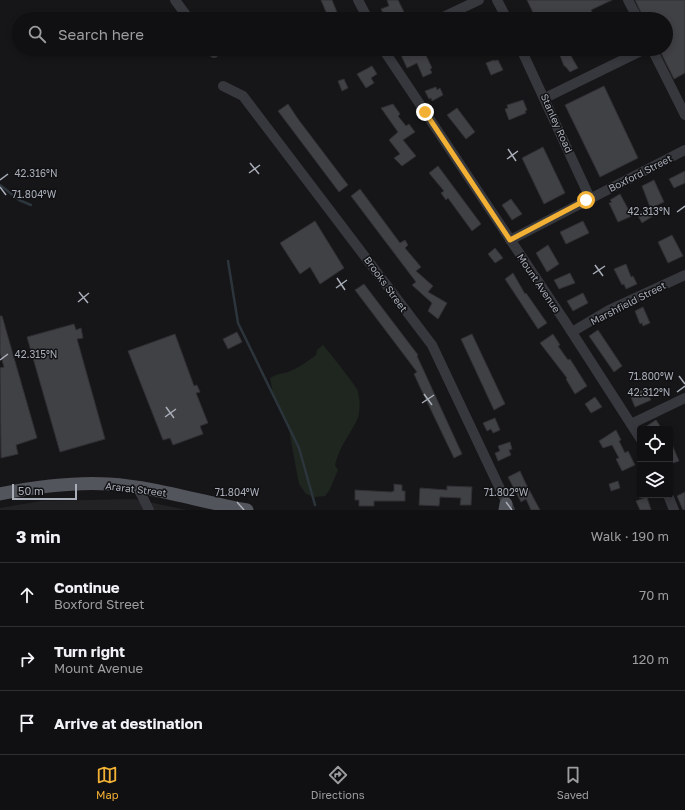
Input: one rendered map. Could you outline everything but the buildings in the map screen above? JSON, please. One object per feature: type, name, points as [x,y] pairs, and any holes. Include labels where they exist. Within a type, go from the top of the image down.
[{"type":"main road","name":"Ararat Street","points":[[0,494],[69,485],[108,484],[166,492],[247,510]]},
{"type":"street","points":[[175,0],[184,12]]},
{"type":"street","points":[[358,0],[364,12]]},
{"type":"street","points":[[454,12],[479,0]]},
{"type":"street","points":[[497,0],[503,12]]},
{"type":"street","points":[[628,0],[634,12]]},
{"type":"street","name":"Mount Avenue","points":[[388,56],[572,332],[637,433]]},
{"type":"street","name":"Stanley Road","points":[[524,56],[590,198]]},
{"type":"street","points":[[545,98],[631,56]]},
{"type":"street","points":[[656,56],[685,115]]},
{"type":"street","name":"Brooks Street","points":[[223,86],[243,96],[432,345],[507,508]]},
{"type":"street","name":"Boxford Street","points":[[510,240],[685,150]]},
{"type":"street","name":"Marshfield Street","points":[[572,332],[609,310],[685,275]]},
{"type":"street","points":[[631,424],[685,398]]},
{"type":"street","points":[[138,488],[149,510]]},
{"type":"street","points":[[669,498],[674,510]]},
{"type":"shaded area","points":[[323,345],[357,389],[360,409],[357,420],[337,459],[335,465],[338,470],[329,491],[325,496],[314,497],[306,494],[299,484],[288,425],[273,394],[270,378],[288,372],[302,365],[316,355],[317,350]]},
{"type":"shaded area","points":[[134,499],[187,510],[0,510],[0,508],[41,501]]},
{"type":"waterway","points":[[0,185],[19,200],[31,205]]},
{"type":"waterway","points":[[228,261],[238,323],[299,448],[315,505]]},
{"type":"route","points":[[425,112],[510,240],[586,200]]}]
